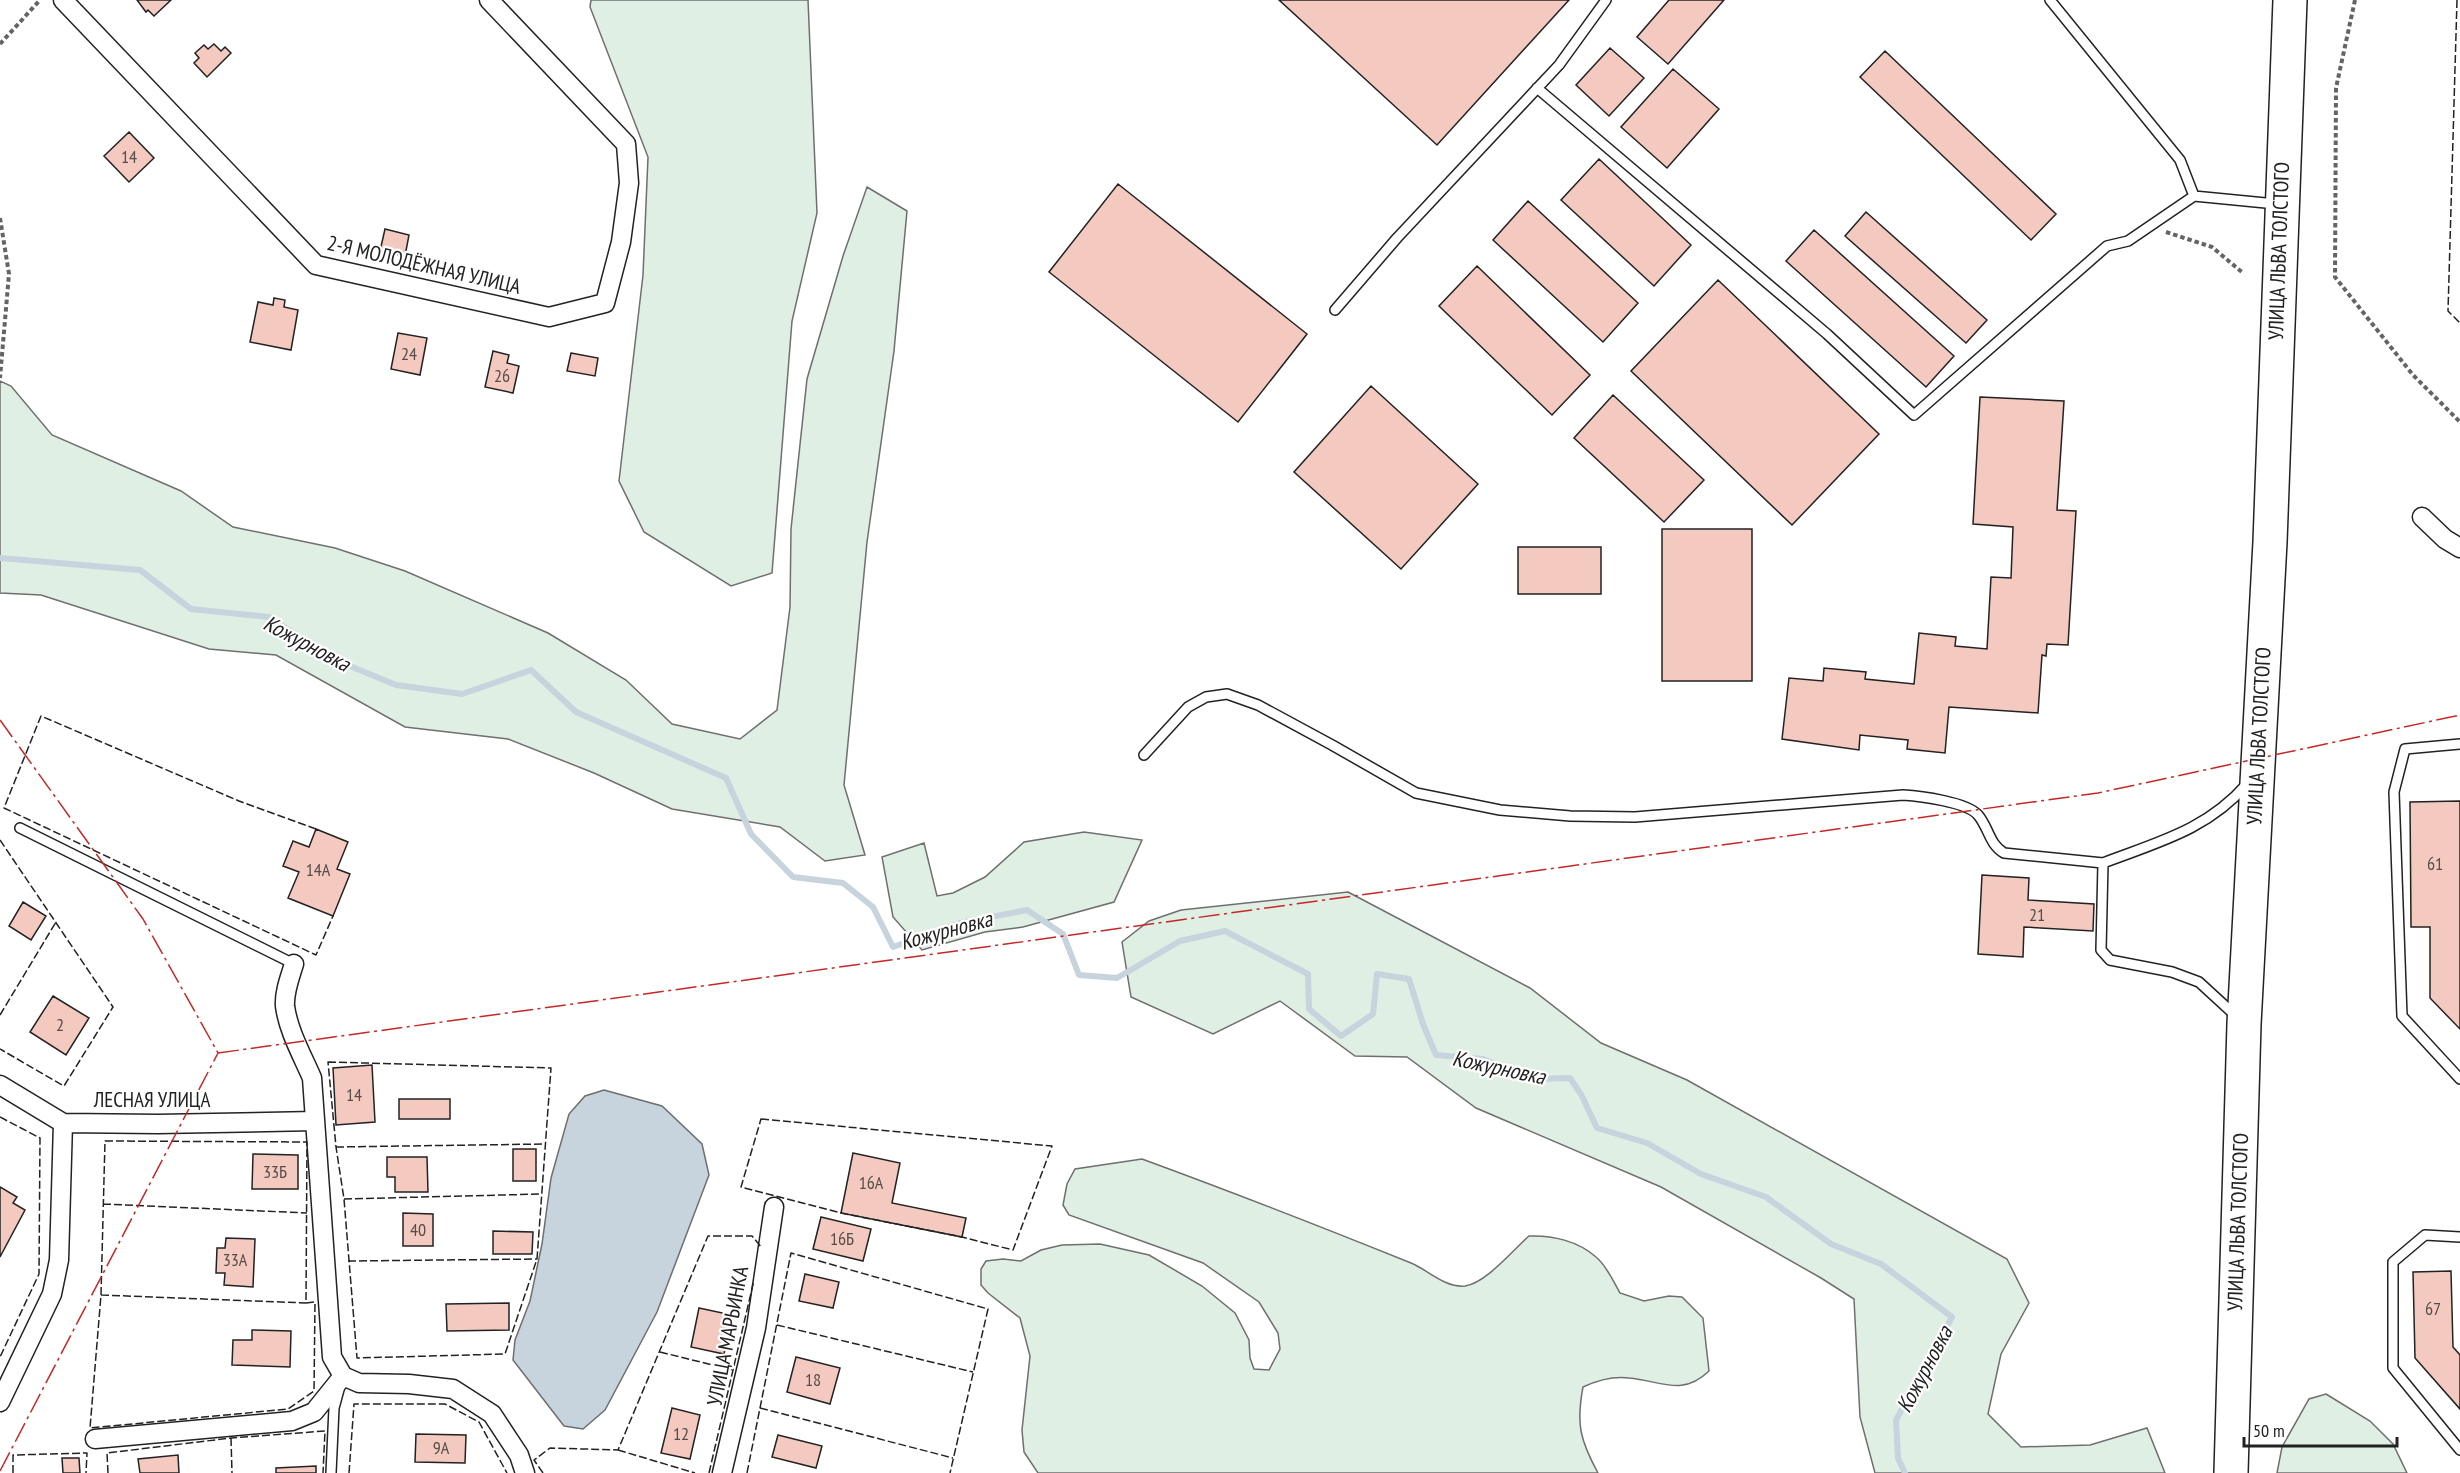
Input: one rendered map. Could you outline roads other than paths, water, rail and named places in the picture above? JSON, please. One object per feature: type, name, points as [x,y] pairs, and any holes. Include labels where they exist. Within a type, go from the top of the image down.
[{"type":"highway","name":"УЛИЦА ЛЬВА ТОЛСТОГО","points":[[2230,1473],[2244,1024],[2270,542],[2290,0]]},
{"type":"street","name":"2-Я МОЛОДЁЖНАЯ УЛИЦА","points":[[63,0],[316,265],[549,317],[605,303],[621,242],[629,183],[626,144],[489,0]]},
{"type":"street","points":[[2422,518],[2445,539],[2460,548]]},
{"type":"street","points":[[294,964],[288,982],[285,1004],[312,1078],[332,1357],[343,1376],[359,1383],[409,1384],[453,1389],[492,1414],[519,1455],[525,1473]]},
{"type":"street","points":[[0,1085],[63,1123],[59,1260],[52,1294],[1,1396]]},
{"type":"street","name":"ЛЕСНАЯ УЛИЦА","points":[[63,1123],[315,1121]]},
{"type":"street","name":"УЛИЦА МАРЬИНКА","points":[[722,1473],[756,1328],[774,1208]]},
{"type":"street","points":[[95,1439],[292,1421],[314,1413],[343,1376]]},
{"type":"lane","points":[[1335,310],[1397,238],[1559,64],[1606,0]]},
{"type":"lane","points":[[2050,0],[2180,160],[2194,196]]},
{"type":"lane","points":[[1537,88],[1827,334],[1914,415],[2107,246],[2128,241],[2194,196],[2281,204]]},
{"type":"lane","points":[[1144,755],[1188,707],[1206,697],[1227,694],[1258,705],[1416,793],[1479,806],[1570,816],[1635,817],[1903,795],[1919,796],[1966,807],[1978,814],[1995,848],[2004,853],[2103,863],[2182,833],[2207,820],[2233,800],[2257,773]]},
{"type":"lane","points":[[2460,744],[2405,749],[2394,792],[2402,1016],[2460,1079]]},
{"type":"lane","points":[[20,828],[294,964]]},
{"type":"lane","points":[[2103,863],[2101,951],[2110,960],[2172,972],[2199,982],[2220,999],[2244,1024]]},
{"type":"lane","points":[[2460,1237],[2425,1235],[2393,1262],[2393,1368],[2460,1450]]},
{"type":"lane","points":[[331,1473],[334,1408],[343,1376]]},
{"type":"waterway","name":"Кожурновка","points":[[0,558],[140,570],[191,609],[269,617],[333,659],[396,685],[462,694],[531,670],[576,712],[726,778],[751,834],[793,877],[843,883],[873,907],[893,947],[960,923],[1027,910],[1063,934],[1079,975],[1117,978],[1180,941],[1225,931],[1308,974],[1309,1009],[1341,1036],[1373,1014],[1377,974],[1409,979],[1423,1024],[1436,1055],[1483,1059],[1535,1079],[1570,1078],[1582,1096],[1597,1128],[1647,1143],[1701,1174],[1766,1197],[1831,1244],[1881,1264],[1952,1317],[1896,1420],[1898,1458],[1905,1473]]}]
